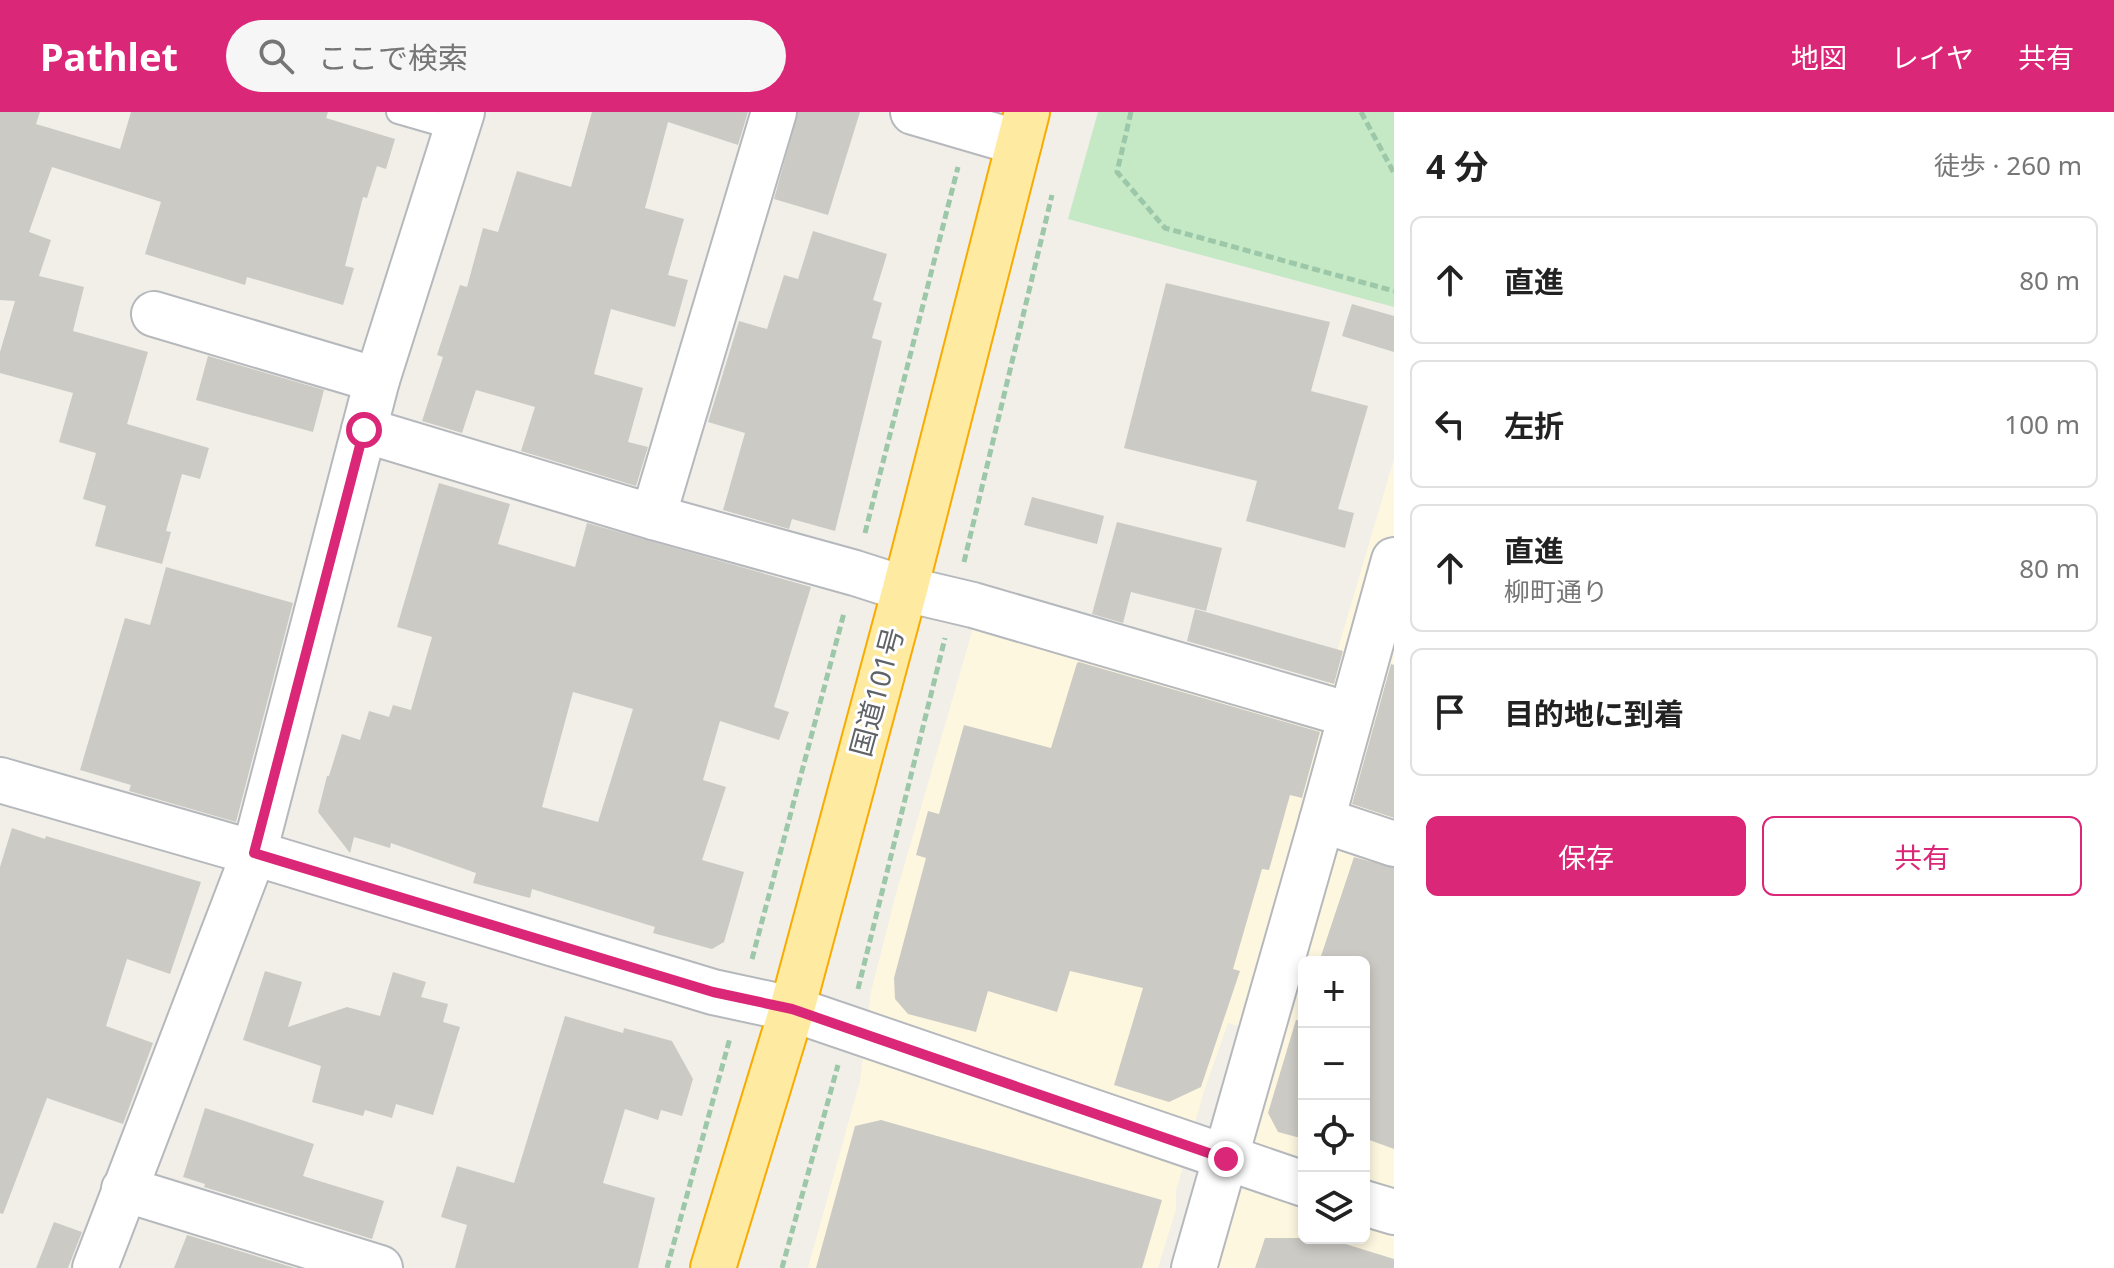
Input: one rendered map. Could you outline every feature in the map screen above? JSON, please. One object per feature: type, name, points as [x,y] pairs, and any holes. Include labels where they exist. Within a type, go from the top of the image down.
[{"type":"highway","name":"国道101号","points":[[713,1268],[792,1009],[905,589],[1023,128]]},
{"type":"street","points":[[653,517],[774,112]]},
{"type":"street","points":[[913,112],[968,128],[1023,128]]},
{"type":"street","points":[[95,1268],[254,853],[377,380],[459,121]]},
{"type":"street","points":[[154,314],[377,380]]},
{"type":"street","points":[[364,430],[653,517],[905,589],[955,600],[1350,715]]},
{"type":"street","points":[[1194,1268],[1350,715],[1386,623],[1394,560]]},
{"type":"street","points":[[0,780],[739,998],[792,1009],[1298,1182]]},
{"type":"street","points":[[1322,820],[1394,844]]},
{"type":"street","points":[[124,1189],[380,1268]]},
{"type":"street","points":[[1370,1205],[1394,1212]]},
{"type":"lane","points":[[398,112],[459,121]]},
{"type":"path","points":[[1131,112],[1117,172],[1165,228],[1394,291]]},
{"type":"path","points":[[1361,112],[1394,173]]},
{"type":"path","points":[[667,1268],[721,1076],[739,998],[763,924],[968,128]]},
{"type":"path","points":[[782,1268],[848,1029],[1054,188]]},
{"type":"shaded area","points":[[1394,459],[1394,1268],[1214,1268],[1285,1039],[1228,1023],[1203,1094],[1176,1191],[1176,1209],[1158,1268],[808,1268],[860,1081],[871,992],[896,894],[976,618],[1317,720]]},
{"type":"green space","points":[[1098,112],[1394,112],[1394,307],[1068,219]]},
{"type":"building","points":[[0,112],[40,112],[36,124],[120,149],[131,112],[328,112],[326,118],[395,139],[386,169],[377,166],[367,198],[363,197],[345,266],[354,268],[343,305],[247,277],[245,285],[145,254],[161,202],[52,167],[29,232],[51,240],[39,276],[84,287],[73,331],[148,352],[127,424],[209,448],[200,479],[182,474],[166,531],[171,532],[162,564],[95,546],[106,506],[83,499],[96,453],[59,442],[73,393],[0,373],[0,352],[15,301],[0,300]]},
{"type":"building","points":[[592,112],[748,112],[738,145],[668,122],[645,208],[684,219],[668,275],[688,280],[675,327],[611,309],[594,374],[643,388],[628,442],[648,447],[636,486],[521,451],[535,407],[476,390],[462,433],[422,421],[443,357],[437,355],[460,285],[467,287],[483,228],[498,232],[517,171],[571,187]]},
{"type":"building","points":[[798,112],[860,112],[828,215],[774,199]]},
{"type":"building","points":[[813,231],[887,254],[873,300],[882,303],[872,338],[882,341],[835,531],[792,519],[789,529],[723,510],[745,433],[708,422],[739,321],[767,329],[784,275],[798,279]]},
{"type":"building","points":[[1166,283],[1330,322],[1311,391],[1368,406],[1338,509],[1354,513],[1345,548],[1246,521],[1257,481],[1124,448]]},
{"type":"building","points":[[1352,304],[1394,316],[1394,352],[1342,336]]},
{"type":"building","points":[[208,356],[324,390],[313,432],[196,400]]},
{"type":"building","points":[[439,483],[510,504],[498,544],[575,567],[587,523],[811,587],[774,707],[789,712],[779,740],[720,721],[703,780],[726,787],[702,860],[744,872],[724,942],[712,949],[653,933],[655,927],[532,889],[530,898],[473,883],[476,873],[391,843],[390,848],[354,837],[350,853],[318,812],[342,734],[360,740],[369,711],[389,717],[393,705],[411,710],[432,637],[397,627]],"holes":[[[573,692],[633,709],[598,822],[542,807]]]},
{"type":"building","points":[[1032,497],[1104,516],[1097,544],[1024,525]]},
{"type":"building","points":[[1117,522],[1222,548],[1206,611],[1131,592],[1123,623],[1092,614]]},
{"type":"building","points":[[166,567],[293,603],[236,822],[129,791],[131,785],[80,770],[125,618],[150,625]]},
{"type":"building","points":[[1195,609],[1343,651],[1334,684],[1187,641]]},
{"type":"building","points":[[1079,662],[1320,732],[1302,798],[1290,795],[1269,870],[1262,869],[1233,969],[1240,971],[1201,1087],[1169,1102],[1114,1085],[1143,988],[1070,971],[1057,1012],[988,991],[976,1032],[908,1014],[895,999],[894,978],[926,858],[916,855],[928,811],[939,814],[964,725],[1051,748]]},
{"type":"building","points":[[1391,664],[1394,665],[1394,818],[1352,804]]},
{"type":"building","points":[[12,828],[201,882],[170,974],[127,959],[106,1026],[153,1043],[123,1124],[47,1098],[3,1214],[0,1213],[0,867]]},
{"type":"building","points":[[1354,857],[1394,868],[1394,1149],[1370,1140],[1370,956],[1321,956]]},
{"type":"building","points":[[265,971],[302,982],[288,1027],[347,1007],[380,1016],[393,972],[426,982],[421,997],[448,1004],[443,1022],[460,1027],[433,1115],[396,1104],[392,1118],[365,1110],[363,1116],[312,1102],[321,1066],[243,1040]]},
{"type":"building","points":[[565,1016],[623,1033],[624,1028],[672,1041],[693,1079],[682,1116],[661,1110],[658,1120],[625,1109],[603,1183],[655,1198],[638,1268],[455,1268],[467,1225],[441,1217],[457,1166],[514,1183]]},
{"type":"building","points":[[1298,1020],[1298,1137],[1278,1132],[1268,1113]]},
{"type":"building","points":[[205,1108],[314,1144],[303,1176],[384,1201],[372,1239],[204,1187],[205,1184],[183,1177]]},
{"type":"building","points":[[881,1120],[1162,1200],[1142,1268],[816,1268],[855,1126]]},
{"type":"building","points":[[54,1222],[82,1232],[68,1268],[36,1268]]},
{"type":"building","points":[[187,1235],[295,1268],[174,1268]]},
{"type":"building","points":[[1265,1238],[1298,1238],[1298,1244],[1345,1244],[1394,1259],[1394,1268],[1255,1268]]},
{"type":"route","points":[[364,430],[254,853],[713,992],[792,1009],[1226,1159]]}]
